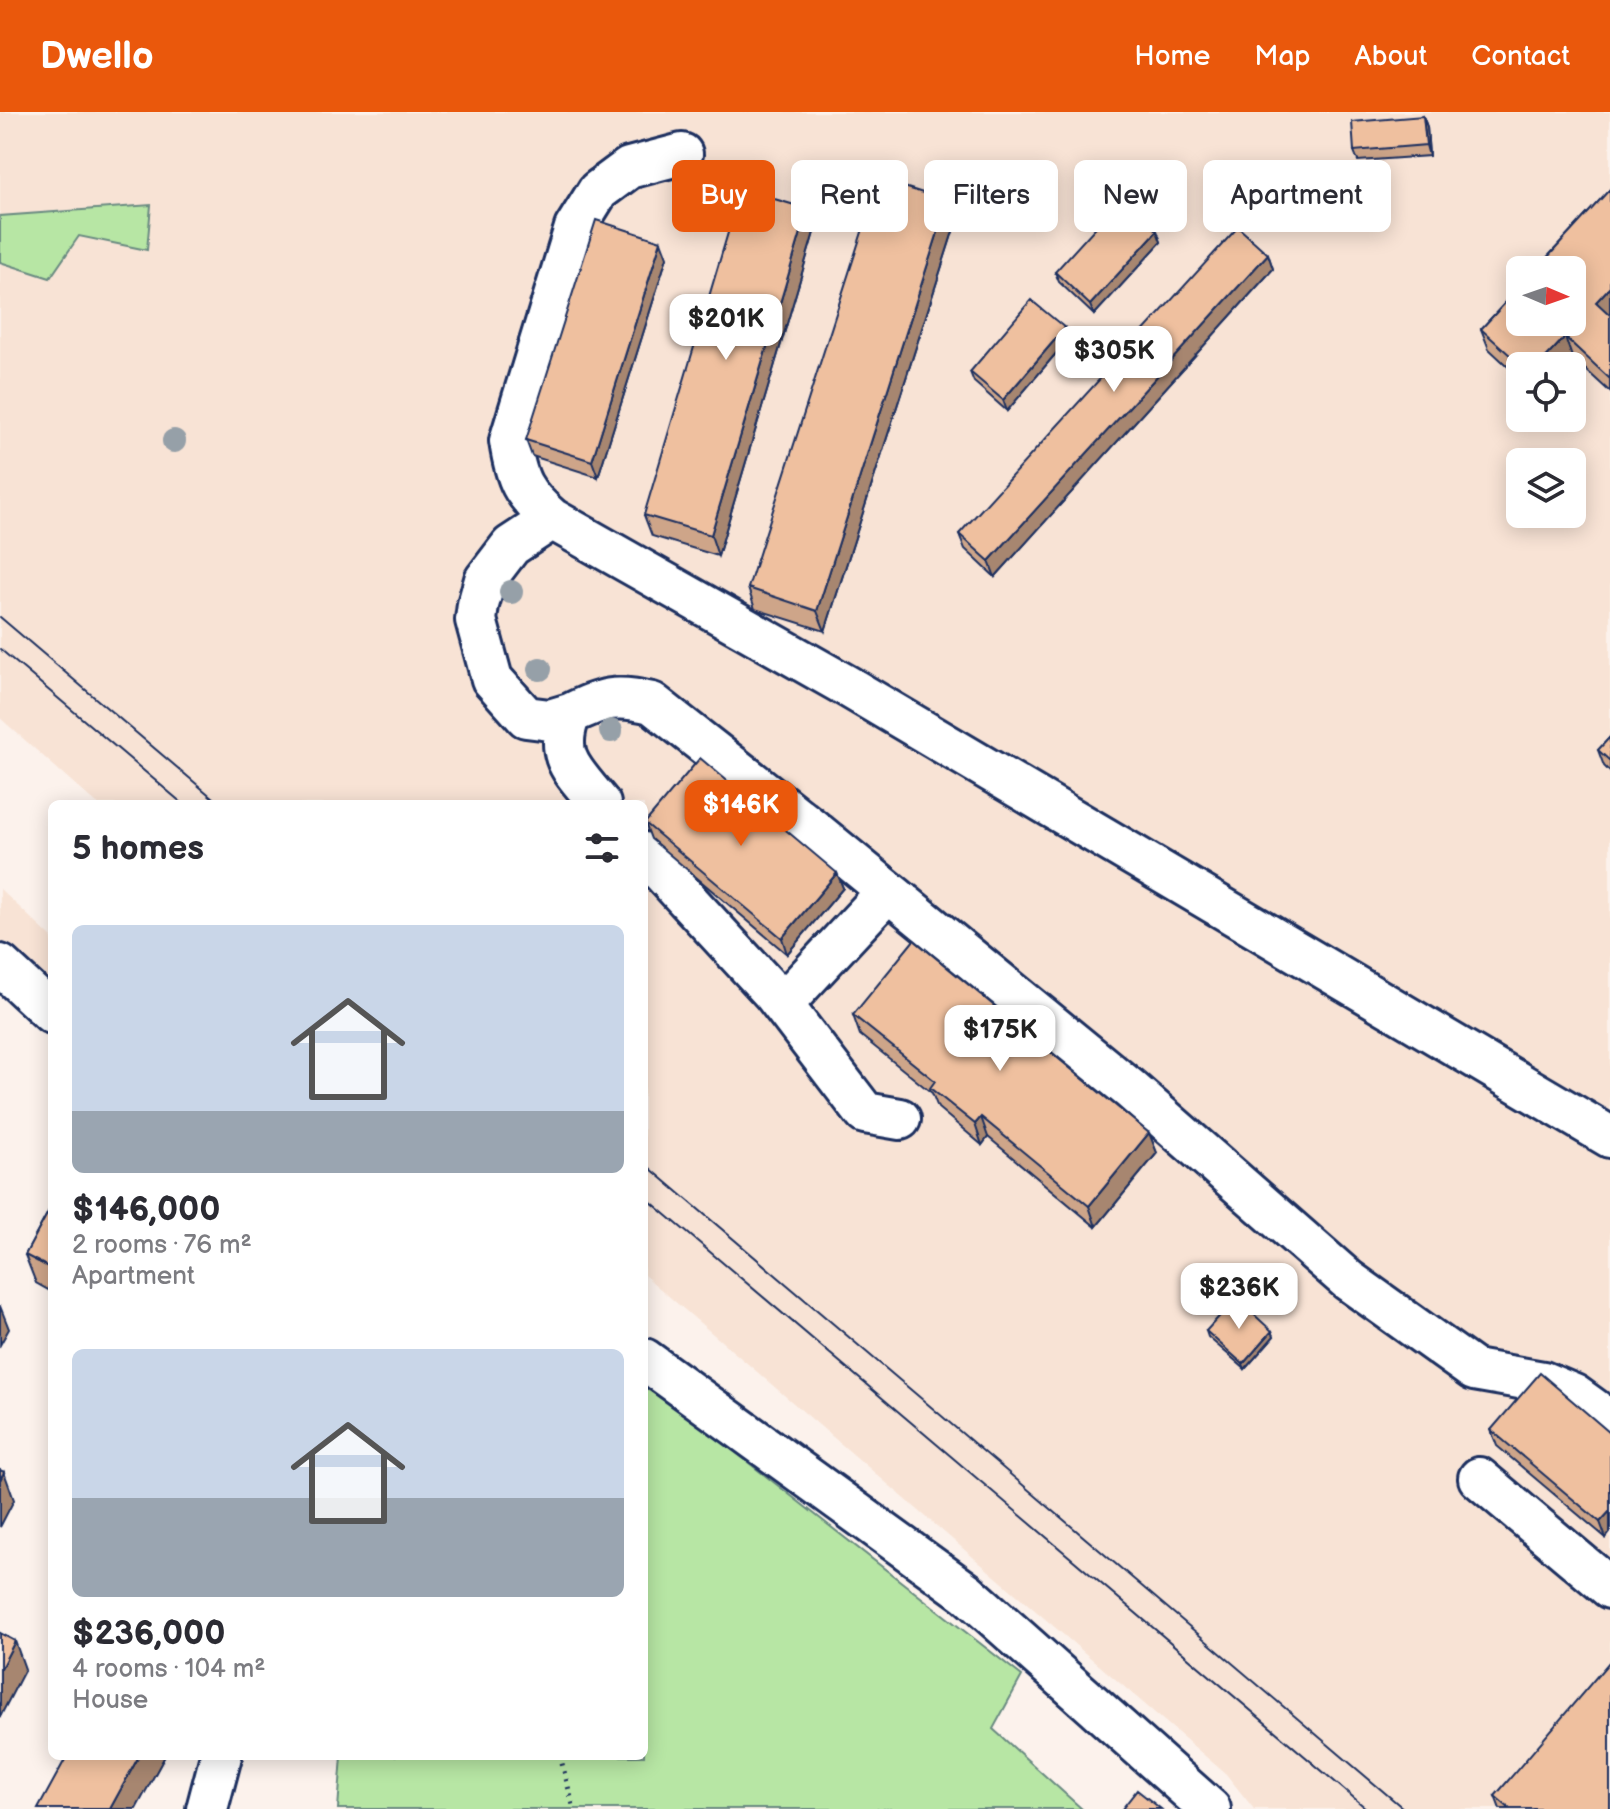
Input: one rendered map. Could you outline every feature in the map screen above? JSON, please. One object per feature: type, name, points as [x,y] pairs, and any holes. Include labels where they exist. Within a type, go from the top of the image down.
[{"type":"lane","points":[[682,154],[629,168],[598,191],[575,228],[510,441],[514,472],[528,498],[552,519],[847,686],[1610,1137]]},
{"type":"lane","points":[[552,519],[511,546],[485,580],[476,620],[492,679],[564,758],[597,800]]},
{"type":"lane","points":[[526,717],[550,720],[621,696],[652,703],[1130,1089],[1348,1280],[1474,1370],[1543,1382],[1574,1395],[1610,1421]]},
{"type":"lane","points":[[564,758],[562,735],[570,714]]},
{"type":"lane","points":[[648,857],[774,994],[865,1113],[900,1119]]},
{"type":"lane","points":[[774,994],[793,993],[888,891]]},
{"type":"lane","points":[[0,965],[48,1009]]},
{"type":"lane","points":[[648,1362],[967,1593],[1210,1809]]},
{"type":"lane","points":[[1479,1478],[1610,1588]]},
{"type":"lane","points":[[207,1809],[220,1760]]},
{"type":"path","points":[[561,1760],[574,1809]]},
{"type":"shaded area","points":[[0,112],[1610,112],[1610,1809],[1254,1809],[1226,1774],[648,1278],[648,800],[92,800],[0,718]]},
{"type":"shaded area","points":[[0,889],[48,934],[48,997],[0,953]]},
{"type":"green space","points":[[151,205],[147,250],[79,236],[50,278],[0,262],[0,216]]},
{"type":"green space","points":[[648,1384],[1022,1676],[993,1729],[1082,1809],[338,1809],[342,1760],[648,1760]]},
{"type":"building","points":[[1423,116],[1426,145],[1354,151],[1352,122]]},
{"type":"building","points":[[908,188],[924,193],[924,232],[938,232],[817,611],[748,588],[862,232],[908,232]]},
{"type":"building","points":[[1610,189],[1610,287],[1596,302],[1610,315],[1610,379],[1586,357],[1586,352],[1581,352],[1565,337],[1551,352],[1506,352],[1481,329],[1506,302],[1506,336],[1586,336],[1586,256],[1549,256]]},
{"type":"building","points":[[775,199],[791,204],[791,232],[801,232],[711,535],[644,515],[728,232],[775,232]]},
{"type":"building","points":[[596,220],[661,241],[592,461],[526,440]]},
{"type":"building","points":[[1091,232],[1156,232],[1090,305],[1055,272]]},
{"type":"building","points":[[1233,232],[1244,232],[1268,254],[989,561],[959,534]]},
{"type":"building","points":[[1031,300],[1065,328],[1003,400],[970,372]]},
{"type":"building","points":[[1610,737],[1610,761],[1598,750]]},
{"type":"building","points":[[700,758],[837,873],[782,938],[648,826],[648,819]]},
{"type":"building","points":[[914,940],[1149,1133],[1089,1206],[981,1117],[975,1124],[930,1088],[935,1081],[853,1015]]},
{"type":"building","points":[[48,1212],[48,1267],[25,1255]]},
{"type":"building","points":[[1236,1298],[1272,1331],[1243,1364],[1206,1331]]},
{"type":"building","points":[[1540,1373],[1610,1433],[1610,1511],[1600,1522],[1491,1430]]},
{"type":"building","points":[[0,1633],[15,1641],[0,1670]]},
{"type":"building","points":[[1610,1661],[1610,1809],[1510,1809],[1495,1796]]},
{"type":"building","points":[[65,1760],[137,1760],[110,1809],[38,1809]]},
{"type":"building","points":[[1137,1790],[1161,1809],[1122,1809]]},
{"type":"tram line","points":[[0,617],[215,800]]},
{"type":"tram line","points":[[0,649],[178,800]]},
{"type":"tram line","points":[[648,1166],[1404,1809]]},
{"type":"tram line","points":[[648,1199],[1367,1809]]}]
